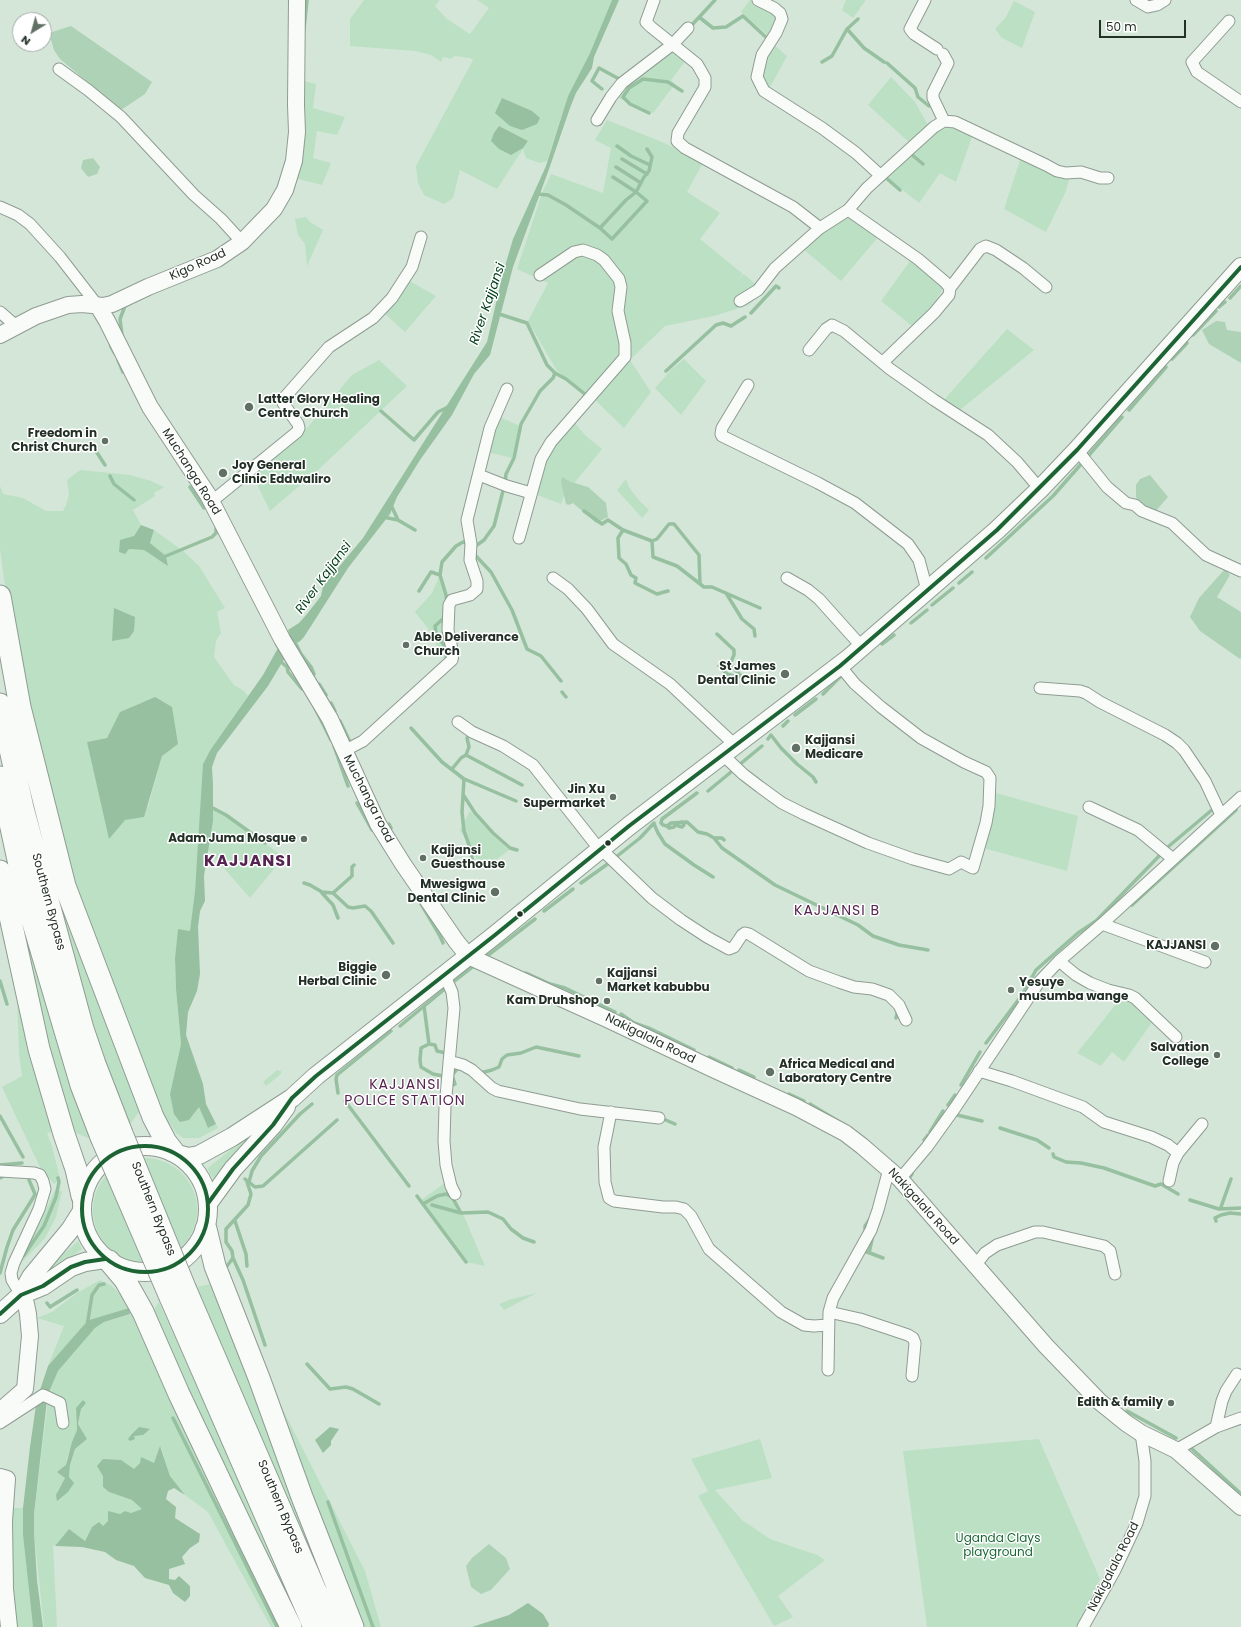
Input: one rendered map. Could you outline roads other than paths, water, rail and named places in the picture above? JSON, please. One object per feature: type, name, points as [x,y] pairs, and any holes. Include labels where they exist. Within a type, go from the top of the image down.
[{"type":"highway","points":[[0,596],[20,708],[66,886],[153,1117],[166,1142],[175,1153]]},
{"type":"highway","name":"Southern Bypass","points":[[0,704],[23,808],[83,1029],[95,1064],[111,1134]]},
{"type":"highway","name":"Southern Bypass","points":[[0,776],[28,906],[81,1085],[111,1134],[178,1293],[314,1627]]},
{"type":"highway","points":[[0,871],[39,1049],[76,1169],[82,1203]]},
{"type":"highway","points":[[206,1229],[215,1266],[259,1378],[302,1497],[353,1627]]},
{"type":"highway","points":[[107,1260],[125,1280],[143,1312],[225,1492],[291,1627]]},
{"type":"highway","name":"Southern Bypass","points":[[178,1293],[334,1627]]},
{"type":"main road","points":[[21,1295],[31,1276],[70,1230],[82,1203],[88,1178],[102,1161],[120,1150],[153,1146],[188,1157],[199,1155],[232,1137],[292,1098],[316,1076],[601,849],[840,666],[997,530],[1077,450],[1239,273]]},
{"type":"main road","points":[[209,1202],[233,1169],[273,1125],[292,1098]]},
{"type":"main road","points":[[82,1203],[83,1223],[87,1235],[93,1247],[107,1260],[125,1270],[143,1274],[162,1270],[179,1262],[195,1246],[206,1229],[209,1216],[209,1202],[203,1183],[194,1170],[187,1161],[175,1153]]},
{"type":"main road","points":[[0,1314],[21,1295],[43,1286],[75,1266],[92,1260],[107,1260]]},
{"type":"street","name":"Kigo Road","points":[[0,335],[36,316],[68,305],[82,304],[98,306],[112,304],[155,284],[218,259],[242,242],[274,209],[285,190],[294,161],[297,132],[297,0]]},
{"type":"street","points":[[654,0],[646,22],[698,64],[705,78],[705,87],[678,133],[677,141],[685,148],[786,203],[820,228]]},
{"type":"street","points":[[758,0],[774,8],[780,13],[782,19],[776,33],[762,55],[758,68],[757,77],[764,90],[822,128],[856,154],[880,175]]},
{"type":"street","points":[[925,0],[910,29],[926,43],[940,51],[948,63],[932,98],[944,121]]},
{"type":"street","points":[[1136,0],[1148,7],[1157,6],[1166,0]]},
{"type":"street","points":[[1229,21],[1192,62],[1197,72],[1241,102]]},
{"type":"street","points":[[597,120],[611,97],[622,83],[673,44],[688,28]]},
{"type":"street","points":[[59,69],[121,117],[194,195],[242,242]]},
{"type":"street","points":[[740,301],[758,290],[775,268],[820,228],[848,210],[880,175],[934,127],[944,121],[955,122],[1057,171],[1066,173],[1081,172],[1100,178],[1108,178]]},
{"type":"street","points":[[0,207],[18,215],[30,224],[60,257],[98,306]]},
{"type":"street","points":[[848,210],[918,259],[950,288]]},
{"type":"street","points":[[211,502],[298,432],[300,428],[298,424],[283,403],[285,397],[329,347],[374,318],[392,298],[412,267],[421,236]]},
{"type":"street","points":[[882,362],[934,313],[949,294],[950,288],[980,248],[986,246],[996,250],[1023,268],[1046,287]]},
{"type":"street","points":[[519,538],[541,459],[551,442],[625,357],[625,343],[618,311],[621,287],[619,279],[604,260],[597,255],[583,250],[574,252],[540,275]]},
{"type":"street","name":"Muchanga Road","points":[[98,306],[150,407],[211,502],[282,639],[292,654]]},
{"type":"street","points":[[0,312],[16,326]]},
{"type":"street","points":[[809,350],[826,329],[832,325],[844,331],[882,362],[934,400],[988,435],[1017,462],[1040,488]]},
{"type":"street","points":[[748,385],[722,428],[720,434],[818,482],[855,503],[908,544],[919,560],[926,590]]},
{"type":"street","points":[[344,751],[363,741],[452,660],[453,654],[448,630],[449,605],[452,600],[470,595],[477,589],[477,581],[470,560],[471,544],[467,520],[490,428],[507,389]]},
{"type":"street","points":[[1077,450],[1107,487],[1126,503],[1135,505],[1142,511],[1172,522],[1206,555],[1241,571]]},
{"type":"street","points":[[479,475],[507,486],[531,493]]},
{"type":"street","points":[[553,578],[568,589],[587,610],[613,644],[670,684],[729,750],[742,774],[782,803],[868,843],[913,859],[949,869],[961,862],[973,868],[986,823],[989,806],[990,778],[986,772],[937,748],[906,727],[855,684],[840,666]]},
{"type":"street","points":[[787,578],[808,590],[819,599],[862,647]]},
{"type":"street","name":"Muchanga road","points":[[292,654],[330,719],[378,824],[403,864],[468,956]]},
{"type":"street","points":[[1040,688],[1080,691],[1086,693],[1100,702],[1165,735],[1177,743],[1184,750],[1205,781],[1221,815]]},
{"type":"street","points":[[458,722],[472,732],[503,746],[534,765],[601,849],[652,898],[681,920],[729,949],[734,947],[744,933],[749,934],[809,971],[838,982],[872,989],[889,995],[899,1005],[906,1020]]},
{"type":"street","points":[[828,1370],[828,1326],[829,1312],[833,1298],[870,1230],[895,1174],[927,1147],[955,1108],[1039,982],[1059,961],[1102,924],[1241,797]]},
{"type":"street","points":[[1089,806],[1138,830],[1173,859]]},
{"type":"street","points":[[1102,924],[1205,962]]},
{"type":"street","name":"Nakigalala Road","points":[[468,956],[608,1019],[816,1116],[845,1133],[895,1174],[1046,1346],[1100,1402],[1141,1432],[1145,1462],[1145,1496],[1137,1523],[1116,1570],[1083,1627]]},
{"type":"street","points":[[1059,961],[1076,975],[1090,983],[1135,998],[1176,1036]]},
{"type":"street","points":[[444,974],[452,992],[454,1008],[444,1107],[444,1141],[446,1165],[451,1186],[455,1194]]},
{"type":"street","points":[[449,1061],[463,1065],[472,1070],[492,1088],[498,1091],[572,1107],[659,1118]]},
{"type":"street","points":[[979,1071],[1012,1081],[1083,1107],[1104,1122],[1151,1137],[1168,1145],[1178,1153]]},
{"type":"street","points":[[611,1112],[604,1147],[605,1182],[609,1198],[614,1202],[684,1209],[691,1216],[709,1249],[781,1312],[804,1325],[828,1326]]},
{"type":"street","points":[[1169,1181],[1173,1163],[1178,1153],[1202,1124]]},
{"type":"street","points":[[0,1171],[26,1172],[40,1175],[45,1189],[39,1210],[11,1273],[12,1280],[26,1304],[28,1314],[30,1336],[25,1389],[0,1411]]},
{"type":"street","points":[[975,1266],[985,1253],[997,1245],[1035,1232],[1043,1232],[1104,1246],[1110,1251],[1115,1274]]},
{"type":"street","points":[[829,1312],[875,1323],[913,1338],[915,1343],[912,1376]]},
{"type":"street","points":[[1216,1427],[1222,1401],[1226,1391],[1237,1374]]},
{"type":"street","points":[[0,1423],[43,1395],[60,1403],[63,1423]]},
{"type":"street","points":[[1176,1450],[1216,1427],[1241,1418]]},
{"type":"street","points":[[1141,1432],[1176,1450],[1241,1507]]},
{"type":"street","points":[[0,1477],[7,1479],[4,1529],[5,1589],[9,1627]]},
{"type":"waterway","points":[[304,29],[307,0]]},
{"type":"waterway","points":[[690,27],[715,0]]},
{"type":"waterway","points":[[1148,0],[1156,0]]},
{"type":"waterway","points":[[699,17],[713,28],[726,27],[743,16],[769,40]]},
{"type":"waterway","points":[[822,62],[832,56],[847,29],[858,19]]},
{"type":"waterway","points":[[847,29],[864,48],[884,62]]},
{"type":"waterway","points":[[887,63],[915,88],[918,97],[929,106]]},
{"type":"waterway","points":[[602,89],[592,81],[599,68],[621,80]]},
{"type":"waterway","points":[[649,113],[630,104],[623,97],[629,88],[643,79],[668,82],[682,91]]},
{"type":"waterway","points":[[617,146],[631,156],[650,165]]},
{"type":"waterway","points":[[537,194],[548,195],[566,205],[600,228],[626,200],[636,192],[649,171],[652,157],[647,149]]},
{"type":"waterway","points":[[913,152],[911,154],[923,164]]},
{"type":"waterway","points":[[622,159],[647,174]]},
{"type":"waterway","points":[[616,167],[641,183]]},
{"type":"waterway","points":[[600,228],[612,239],[647,201],[613,177]]},
{"type":"waterway","points":[[883,180],[885,177],[900,190]]},
{"type":"waterway","points":[[751,313],[776,286],[779,288]]},
{"type":"waterway","points":[[1230,298],[1241,286]]},
{"type":"waterway","points":[[1219,307],[1225,302]]},
{"type":"waterway","points":[[122,335],[120,319],[125,306],[128,304]]},
{"type":"waterway","points":[[1193,335],[1216,311]]},
{"type":"waterway","name":"River Kajjansi","points":[[496,313],[527,323],[547,365],[555,373],[553,378],[540,391],[521,424],[514,458],[506,474],[505,484]]},
{"type":"waterway","points":[[666,371],[716,325],[723,323],[731,326],[745,317]]},
{"type":"waterway","points":[[110,342],[115,354]]},
{"type":"waterway","points":[[1172,359],[1187,343]]},
{"type":"waterway","points":[[118,360],[123,372]]},
{"type":"waterway","points":[[1129,410],[1166,367]]},
{"type":"waterway","points":[[555,373],[566,379],[586,395],[584,397]]},
{"type":"waterway","points":[[381,411],[414,440],[438,412],[450,406]]},
{"type":"waterway","points":[[1089,455],[1122,417]]},
{"type":"waterway","points":[[90,442],[105,465]]},
{"type":"waterway","points":[[986,558],[1053,496],[1082,463]]},
{"type":"waterway","points":[[110,476],[114,484],[134,500]]},
{"type":"waterway","points":[[190,487],[204,508]]},
{"type":"waterway","points":[[447,603],[440,575],[442,562],[456,546],[463,542],[477,545],[484,540],[494,526],[504,487]]},
{"type":"waterway","points":[[391,505],[398,520]]},
{"type":"waterway","points":[[584,511],[602,524],[608,520],[623,530],[652,541],[657,539],[669,524],[674,524],[699,555],[700,584]]},
{"type":"waterway","points":[[383,517],[398,520],[415,530]]},
{"type":"waterway","points":[[166,556],[212,537],[216,533],[216,528]]},
{"type":"waterway","points":[[623,530],[618,538],[619,558],[626,564],[631,575],[636,578],[635,583],[657,594],[668,591]]},
{"type":"waterway","points":[[652,541],[653,557],[677,566],[704,587],[712,587],[760,608]]},
{"type":"waterway","points":[[475,552],[475,555],[491,572],[512,610],[527,649],[541,656],[561,681]]},
{"type":"waterway","points":[[419,591],[431,572],[440,575]]},
{"type":"waterway","points":[[959,583],[972,572]]},
{"type":"waterway","points":[[932,605],[953,588]]},
{"type":"waterway","points":[[726,593],[742,619],[754,629],[755,636]]},
{"type":"waterway","points":[[911,623],[927,610]]},
{"type":"waterway","points":[[445,617],[435,626],[436,633],[445,647],[447,660]]},
{"type":"waterway","points":[[717,634],[734,650],[734,655],[730,664],[741,676],[737,677],[727,674],[719,666]]},
{"type":"waterway","points":[[882,644],[894,635]]},
{"type":"waterway","points":[[294,640],[314,674]]},
{"type":"waterway","points":[[279,660],[287,667],[288,672],[302,689]]},
{"type":"waterway","points":[[823,694],[840,677]]},
{"type":"waterway","points":[[319,684],[326,695]]},
{"type":"waterway","points":[[562,692],[566,697]]},
{"type":"waterway","points":[[795,715],[816,699]]},
{"type":"waterway","points":[[331,703],[335,711]]},
{"type":"waterway","points":[[315,708],[331,740]]},
{"type":"waterway","points":[[340,721],[351,744]]},
{"type":"waterway","points":[[783,726],[788,721]]},
{"type":"waterway","points":[[411,728],[442,762],[464,779],[462,812],[464,831],[473,862]]},
{"type":"waterway","points":[[466,755],[469,747],[467,738],[471,733]]},
{"type":"waterway","points":[[768,739],[771,735],[781,748],[813,777],[816,782]]},
{"type":"waterway","points":[[334,746],[348,786]]},
{"type":"waterway","points":[[740,767],[739,765],[762,746]]},
{"type":"waterway","points":[[452,769],[461,758],[466,755],[522,785]]},
{"type":"waterway","points":[[708,791],[731,772]]},
{"type":"waterway","points":[[462,778],[516,801]]},
{"type":"waterway","points":[[697,793],[662,819],[661,823],[667,826],[671,823],[687,822],[698,832],[707,834],[714,838],[722,838],[724,840]]},
{"type":"waterway","points":[[464,796],[475,813],[493,833],[510,848],[517,850]]},
{"type":"waterway","points":[[357,803],[372,830]]},
{"type":"waterway","points":[[209,806],[226,815],[265,843]]},
{"type":"waterway","points":[[1169,846],[1213,809]]},
{"type":"waterway","points":[[1132,905],[1236,810]]},
{"type":"waterway","points":[[677,823],[678,826],[682,827],[684,825],[682,822]]},
{"type":"waterway","points":[[616,857],[640,838],[654,823]]},
{"type":"waterway","points":[[667,826],[669,828],[674,827],[677,823]]},
{"type":"waterway","points":[[389,824],[391,828]]},
{"type":"waterway","points":[[654,824],[665,844],[713,877]]},
{"type":"waterway","points":[[714,838],[722,848],[775,885],[858,925],[873,936],[899,945],[928,950]]},
{"type":"waterway","points":[[986,1043],[1022,995],[1036,970],[1078,933],[1096,921],[1162,853]]},
{"type":"waterway","points":[[581,883],[609,863]]},
{"type":"waterway","points":[[333,893],[352,876],[352,867],[354,865]]},
{"type":"waterway","points":[[304,883],[322,892],[333,893],[348,907],[353,908],[365,906],[371,911],[393,943]]},
{"type":"waterway","points":[[544,911],[573,889]]},
{"type":"waterway","points":[[322,893],[333,905],[338,918]]},
{"type":"waterway","points":[[420,902],[443,943]]},
{"type":"waterway","points":[[487,956],[535,919]]},
{"type":"waterway","points":[[453,982],[476,964]]},
{"type":"waterway","points":[[526,973],[550,984],[565,988],[615,1012]]},
{"type":"waterway","points":[[0,981],[7,1004]]},
{"type":"waterway","points":[[400,1026],[446,988]]},
{"type":"waterway","points":[[424,1006],[429,1044]]},
{"type":"waterway","points":[[896,1018],[898,1010]]},
{"type":"waterway","points":[[621,1014],[634,1023],[651,1029],[694,1050]]},
{"type":"waterway","points":[[338,1093],[336,1079],[337,1075],[391,1031]]},
{"type":"waterway","points":[[443,1076],[433,1074],[421,1067],[421,1048],[429,1044],[435,1045],[437,1051],[446,1053]]},
{"type":"waterway","points":[[480,1073],[499,1067],[502,1059],[507,1055],[521,1053],[536,1047],[579,1056]]},
{"type":"waterway","points":[[961,1085],[980,1052]]},
{"type":"waterway","points":[[709,1057],[732,1068]]},
{"type":"waterway","points":[[451,1083],[453,1085],[455,1084],[452,1075],[458,1068],[461,1069]]},
{"type":"waterway","points":[[739,1070],[754,1077]]},
{"type":"waterway","points":[[789,1094],[804,1101]]},
{"type":"waterway","points":[[948,1105],[955,1095]]},
{"type":"waterway","points":[[345,1101],[409,1186]]},
{"type":"waterway","points":[[249,1182],[252,1171],[261,1156],[300,1114],[312,1104]]},
{"type":"waterway","points":[[810,1104],[843,1124]]},
{"type":"waterway","points":[[930,1132],[943,1111]]},
{"type":"waterway","points":[[955,1116],[957,1115],[982,1121]]},
{"type":"waterway","points":[[0,1116],[23,1157]]},
{"type":"waterway","points":[[661,1118],[675,1124]]},
{"type":"waterway","points":[[245,1179],[255,1187],[263,1186],[337,1120]]},
{"type":"waterway","points":[[1000,1128],[1037,1140],[1049,1148]]},
{"type":"waterway","points":[[924,1140],[928,1135]]},
{"type":"waterway","points":[[1053,1154],[1054,1157],[1066,1162],[1081,1163],[1104,1168],[1155,1186],[1161,1184],[1178,1194]]},
{"type":"waterway","points":[[0,1165],[22,1163]]},
{"type":"waterway","points":[[907,1181],[912,1174]]},
{"type":"waterway","points":[[24,1255],[44,1226],[56,1197],[59,1182],[58,1178]]},
{"type":"waterway","points":[[1221,1207],[1231,1179]]},
{"type":"waterway","points":[[0,1273],[13,1230],[35,1194],[29,1180]]},
{"type":"waterway","points":[[227,1266],[233,1258],[232,1251],[226,1242],[226,1229],[248,1205],[251,1194],[247,1182]]},
{"type":"waterway","points":[[423,1204],[437,1196],[446,1194],[452,1197],[461,1213]]},
{"type":"waterway","points":[[417,1196],[466,1262]]},
{"type":"waterway","points":[[1190,1200],[1219,1209],[1241,1208]]},
{"type":"waterway","points":[[432,1205],[461,1213],[488,1212],[503,1219],[511,1229],[523,1238],[534,1242]]},
{"type":"waterway","points":[[1216,1221],[1215,1218],[1221,1215],[1230,1213],[1241,1214]]},
{"type":"waterway","points":[[865,1233],[865,1226],[870,1219]]},
{"type":"waterway","points":[[235,1221],[246,1254],[247,1266]]},
{"type":"waterway","points":[[869,1253],[873,1235]]},
{"type":"waterway","points":[[862,1250],[883,1258]]},
{"type":"waterway","points":[[233,1258],[243,1280],[265,1345]]},
{"type":"waterway","points":[[87,1326],[92,1295],[99,1285],[104,1284]]},
{"type":"waterway","points":[[47,1303],[50,1307],[77,1290]]},
{"type":"waterway","points":[[307,1364],[330,1389],[346,1387],[353,1389],[379,1404]]},
{"type":"waterway","points":[[1127,1411],[1176,1438]]},
{"type":"waterway","points":[[173,1418],[277,1627]]},
{"type":"waterway","points":[[1191,1448],[1241,1494]]},
{"type":"waterway","points":[[328,1502],[373,1627]]},
{"type":"place","name":"Latter Glory Healing Centre Church","points":[[249,407]]},
{"type":"place","name":"Freedom in Christ Church","points":[[105,441]]},
{"type":"place","name":"Joy General Clinic Eddwaliro","points":[[223,473]]},
{"type":"place","name":"Able Deliverance Church","points":[[406,645]]},
{"type":"place","name":"St James Dental Clinic","points":[[785,674]]},
{"type":"place","name":"Kajjansi Medicare","points":[[796,748]]},
{"type":"place","name":"Jin Xu Supermarket","points":[[613,797]]},
{"type":"place","name":"Adam Juma Mosque","points":[[304,839]]},
{"type":"place","name":"Kajjansi Guesthouse","points":[[423,858]]},
{"type":"place","name":"Mwesigwa Dental Clinic","points":[[495,892]]},
{"type":"place","name":"KAJJANSI","points":[[1215,946]]},
{"type":"place","name":"Biggie Herbal Clinic","points":[[386,975]]},
{"type":"place","name":"Kajjansi Market kabubbu","points":[[599,981]]},
{"type":"place","name":"Yesuye musumba wange","points":[[1011,990]]},
{"type":"place","name":"Kam Druhshop","points":[[607,1001]]},
{"type":"place","name":"Salvation College","points":[[1217,1055]]},
{"type":"place","name":"Africa Medical and Laboratory Centre","points":[[770,1072]]},
{"type":"place","name":"Edith & family","points":[[1171,1403]]},
{"type":"district","name":"KAJJANSI","points":[[248,862]]},
{"type":"district","name":"KAJJANSI B","points":[[837,911]]},
{"type":"district","name":"KAJJANSI POLICE STATION","points":[[405,1094]]},
{"type":"park label","name":"Uganda Clays playground","points":[[998,1546]]}]
